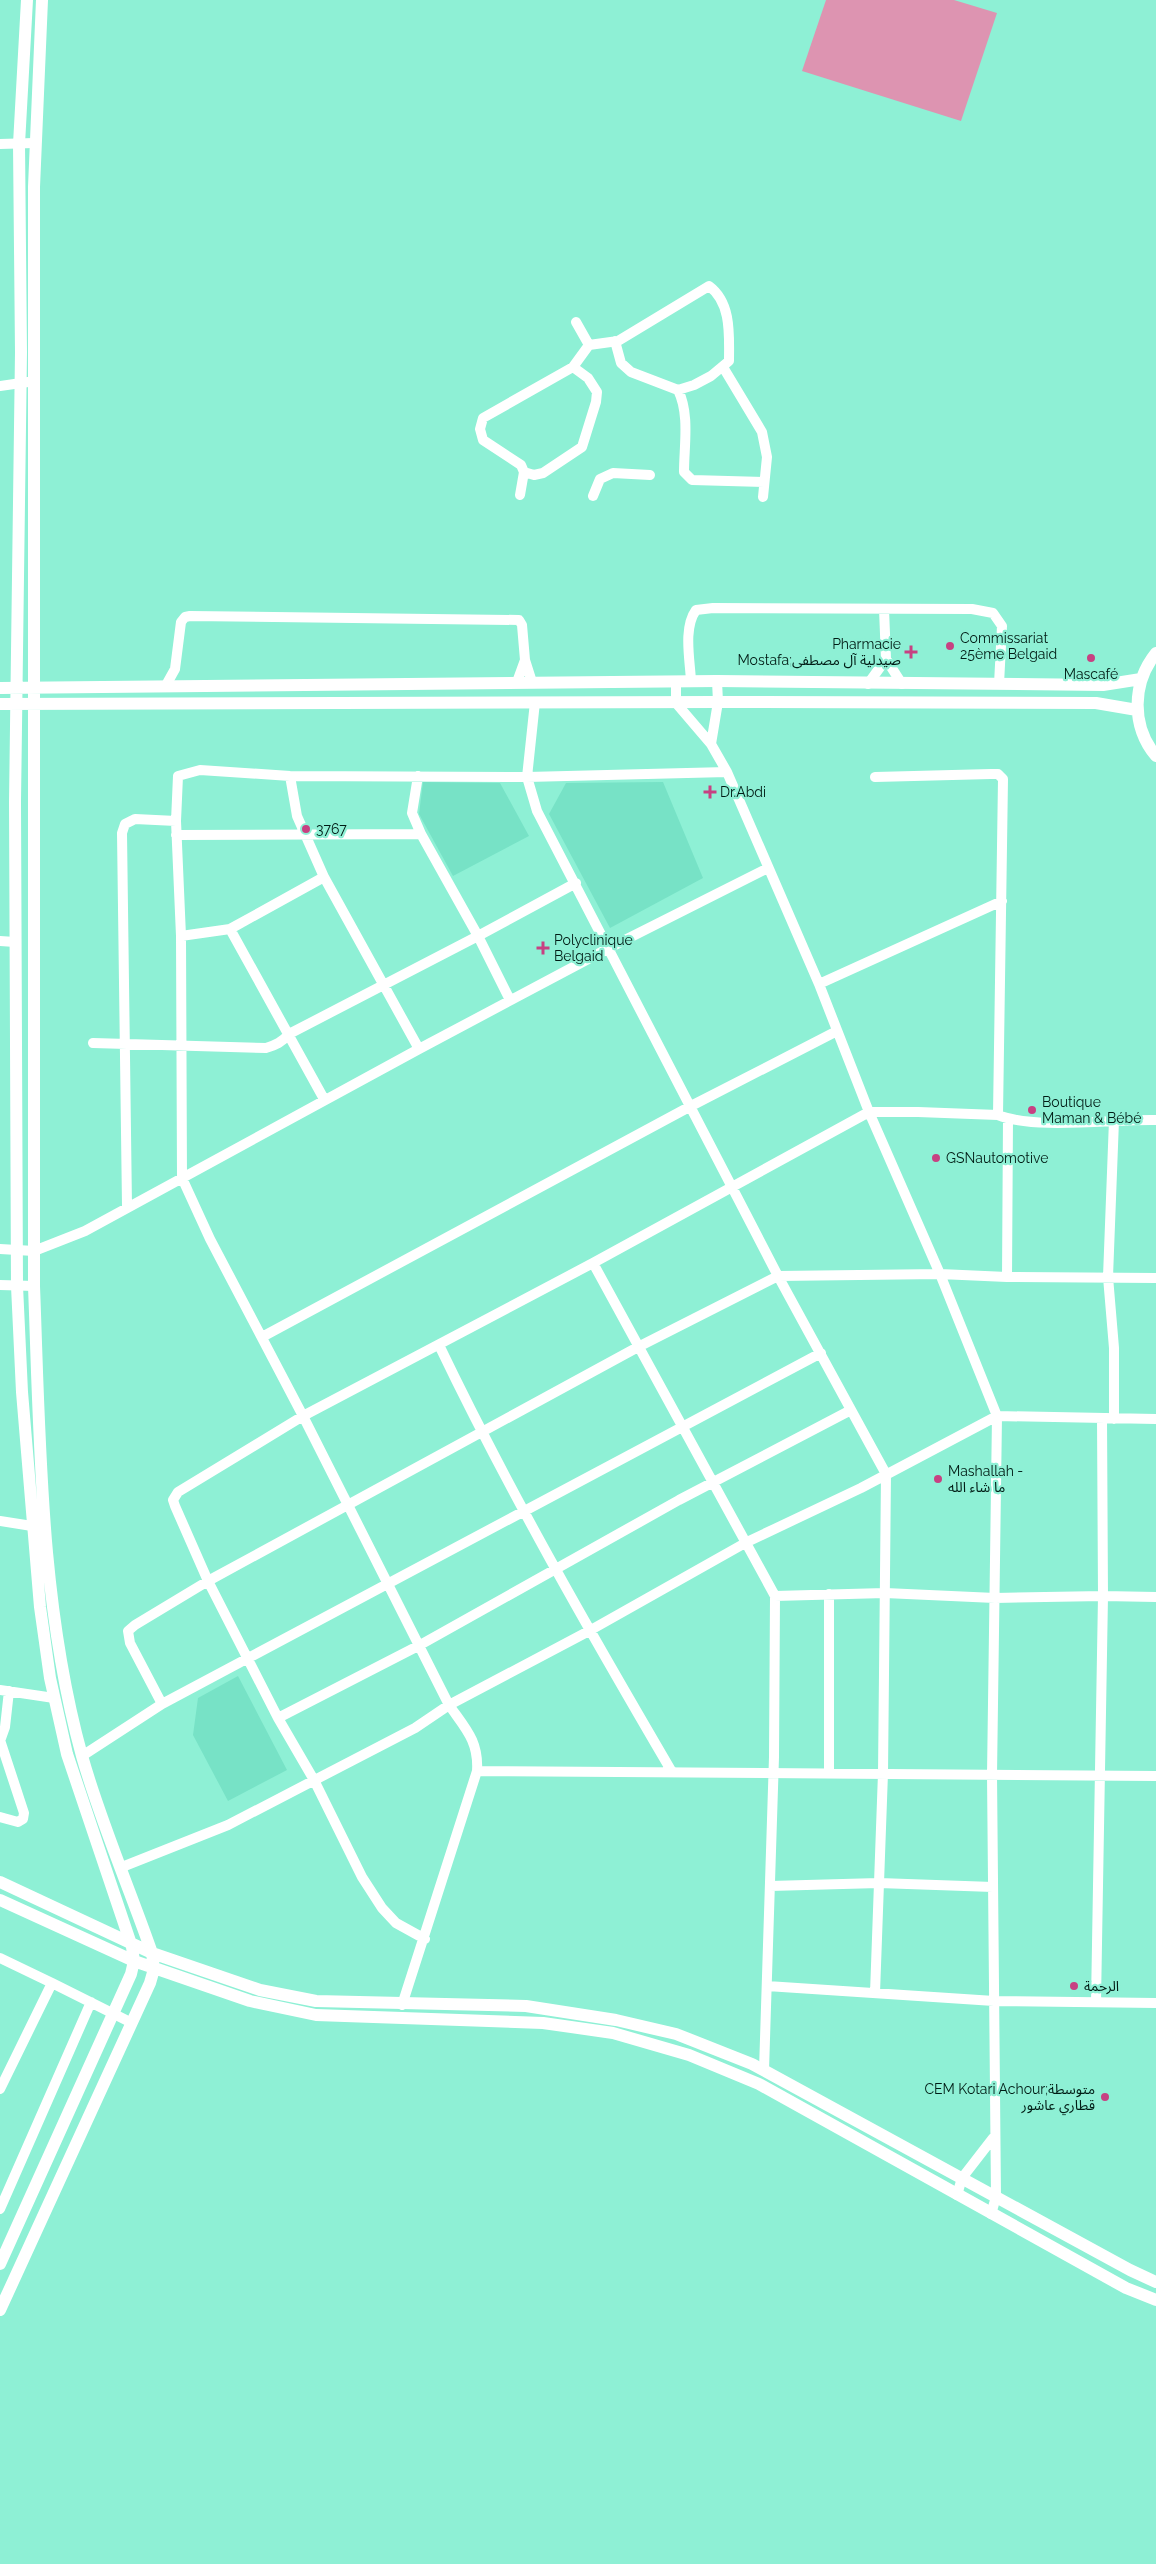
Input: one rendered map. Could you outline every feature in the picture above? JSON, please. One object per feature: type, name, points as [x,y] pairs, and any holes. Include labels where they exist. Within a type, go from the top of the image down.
[{"type":"main road","points":[[0,2264],[131,1974],[134,1960],[131,1943],[67,1754],[54,1698],[40,1606],[22,1392],[17,1251],[15,942],[20,383],[19,144],[27,0]]},
{"type":"main road","points":[[0,2310],[132,2023],[154,1969],[152,1953],[82,1756],[64,1677],[53,1603],[38,1393],[34,1286],[34,143],[42,0]]},
{"type":"main road","points":[[1156,653],[1141,679],[1137,710],[1146,740],[1156,756]]},
{"type":"main road","points":[[0,688],[717,680],[868,684],[1103,685],[1141,679]]},
{"type":"main road","points":[[0,704],[535,702],[1096,703],[1137,710]]},
{"type":"main road","points":[[0,1882],[152,1953],[260,1990],[316,2002],[526,2006],[616,2020],[676,2034],[764,2070],[1130,2270],[1156,2282]]},
{"type":"main road","points":[[0,1900],[154,1969],[250,2001],[316,2015],[543,2023],[612,2033],[689,2055],[759,2084],[1126,2288],[1156,2300]]},
{"type":"street","points":[[0,144],[34,143]]},
{"type":"street","points":[[520,495],[524,472],[521,465],[483,440],[480,429],[483,418],[573,367],[589,345],[615,341],[709,286],[719,298],[729,325],[729,361],[723,367],[694,385],[678,390],[639,377],[631,372],[621,363],[615,341]]},
{"type":"street","points":[[576,322],[589,345]]},
{"type":"street","points":[[524,472],[534,475],[543,473],[582,447],[596,402],[597,392],[588,378],[573,367]]},
{"type":"street","points":[[723,367],[762,432],[767,456],[763,497]]},
{"type":"street","points":[[0,386],[34,382]]},
{"type":"street","points":[[678,390],[682,398],[685,416],[684,472],[692,480],[764,482]]},
{"type":"street","points":[[593,496],[600,479],[613,473],[650,476]]},
{"type":"street","points":[[691,681],[690,632],[691,618],[696,610],[713,608],[884,608],[972,609],[993,613],[1002,626],[999,684]]},
{"type":"street","points":[[884,608],[886,659],[902,684]]},
{"type":"street","points":[[165,687],[176,669],[181,622],[185,617],[190,616],[519,620],[522,625],[525,660],[532,682]]},
{"type":"street","points":[[868,684],[886,659]]},
{"type":"street","points":[[517,682],[525,660]]},
{"type":"street","points":[[176,669],[187,686]]},
{"type":"street","points":[[711,744],[718,702],[717,680]]},
{"type":"street","points":[[676,681],[676,703],[711,744],[727,772],[819,984],[869,1112],[940,1274],[997,1416],[992,1775],[993,2138],[996,2197],[991,2214]]},
{"type":"street","points":[[535,702],[526,777],[537,811],[778,1276],[886,1474],[883,1773],[875,1993]]},
{"type":"street","points":[[402,2005],[425,1939],[477,1771],[478,1755],[472,1739],[449,1705],[304,1416],[198,1216],[182,1178],[181,936],[176,835],[178,776],[200,770],[290,776],[526,777],[727,772]]},
{"type":"street","points":[[875,778],[991,774],[1003,779],[1003,1117],[1007,1277]]},
{"type":"street","points":[[290,776],[297,816],[324,877],[419,1049]]},
{"type":"street","points":[[418,776],[412,813],[421,834],[478,936],[510,1000]]},
{"type":"street","points":[[127,1206],[122,833],[125,824],[135,819],[176,820]]},
{"type":"street","points":[[176,835],[421,834]]},
{"type":"street","points":[[0,1249],[34,1251],[85,1231],[127,1206],[510,1000],[768,868]]},
{"type":"street","points":[[181,936],[230,929],[324,877]]},
{"type":"street","points":[[93,1043],[266,1048],[282,1042],[289,1034],[576,883]]},
{"type":"street","points":[[819,984],[1002,901]]},
{"type":"street","points":[[230,929],[324,1099]]},
{"type":"street","points":[[0,941],[15,942]]},
{"type":"street","points":[[262,1337],[691,1106],[837,1031]]},
{"type":"street","points":[[425,1939],[396,1924],[382,1908],[362,1877],[314,1780],[278,1718],[208,1581],[175,1506],[175,1496],[178,1492],[304,1416],[592,1263],[869,1112],[918,1112],[1065,1122],[1156,1120]]},
{"type":"street","points":[[1114,1120],[1108,1277],[1114,1348],[1114,1419]]},
{"type":"street","points":[[592,1263],[658,1379],[681,1427],[715,1482],[775,1596],[773,1773],[764,2070]]},
{"type":"street","points":[[162,1704],[130,1643],[128,1631],[135,1625],[208,1581],[348,1507],[638,1346],[778,1276],[940,1274],[1007,1277],[1156,1278]]},
{"type":"street","points":[[0,1284],[34,1286]]},
{"type":"street","points":[[439,1345],[481,1433],[589,1631],[672,1772]]},
{"type":"street","points":[[82,1756],[162,1704],[523,1510],[821,1353]]},
{"type":"street","points":[[278,1718],[420,1645],[555,1568],[851,1410]]},
{"type":"street","points":[[122,1868],[228,1825],[415,1728],[449,1705],[589,1631],[747,1542],[886,1474],[997,1416],[1156,1419]]},
{"type":"street","points":[[1096,2002],[1103,1596],[1102,1418]]},
{"type":"street","points":[[0,1521],[32,1526]]},
{"type":"street","points":[[775,1596],[885,1593],[995,1598],[1156,1597]]},
{"type":"street","points":[[829,1594],[829,1772]]},
{"type":"street","points":[[0,1816],[18,1822],[23,1819],[24,1813],[0,1740],[5,1726],[4,1690],[54,1698]]},
{"type":"street","points":[[477,1771],[829,1772],[1156,1776]]},
{"type":"street","points":[[770,1886],[879,1883],[993,1887]]},
{"type":"street","points":[[0,1958],[132,2023]]},
{"type":"street","points":[[0,2089],[52,1983]]},
{"type":"street","points":[[767,1986],[994,2001],[1156,2003]]},
{"type":"street","points":[[0,2209],[91,2002]]},
{"type":"street","points":[[957,2195],[962,2178],[993,2138]]},
{"type":"shaded area","points":[[826,0],[954,0],[997,13],[961,121],[802,71]]},
{"type":"shaded area","points":[[423,782],[500,783],[529,836],[453,876],[419,814]]},
{"type":"shaded area","points":[[663,782],[703,878],[610,928],[549,814],[566,783]]},
{"type":"shaded area","points":[[238,1676],[287,1770],[228,1801],[193,1735],[198,1698]]},
{"type":"place","name":"Commissariat 25ème Belgaid","points":[[950,646]]},
{"type":"place","name":"Pharmacie Mostafa;صيدلية آل مصطفى","points":[[911,652]]},
{"type":"place","name":"Mascafé","points":[[1091,658]]},
{"type":"place","name":"Dr.Abdi","points":[[710,792]]},
{"type":"place","name":"3767","points":[[306,829]]},
{"type":"place","name":"Polyclinique Belgaid","points":[[543,948]]},
{"type":"place","name":"Boutique Maman & Bébé","points":[[1032,1110]]},
{"type":"place","name":"GSNautomotive","points":[[936,1158]]},
{"type":"place","name":"Mashallah - ما شاء الله","points":[[938,1479]]},
{"type":"place","name":"الرحمة","points":[[1074,1986]]},
{"type":"place","name":"CEM Kotari Achour;متوسطة قطاري عاشور","points":[[1105,2097]]}]
